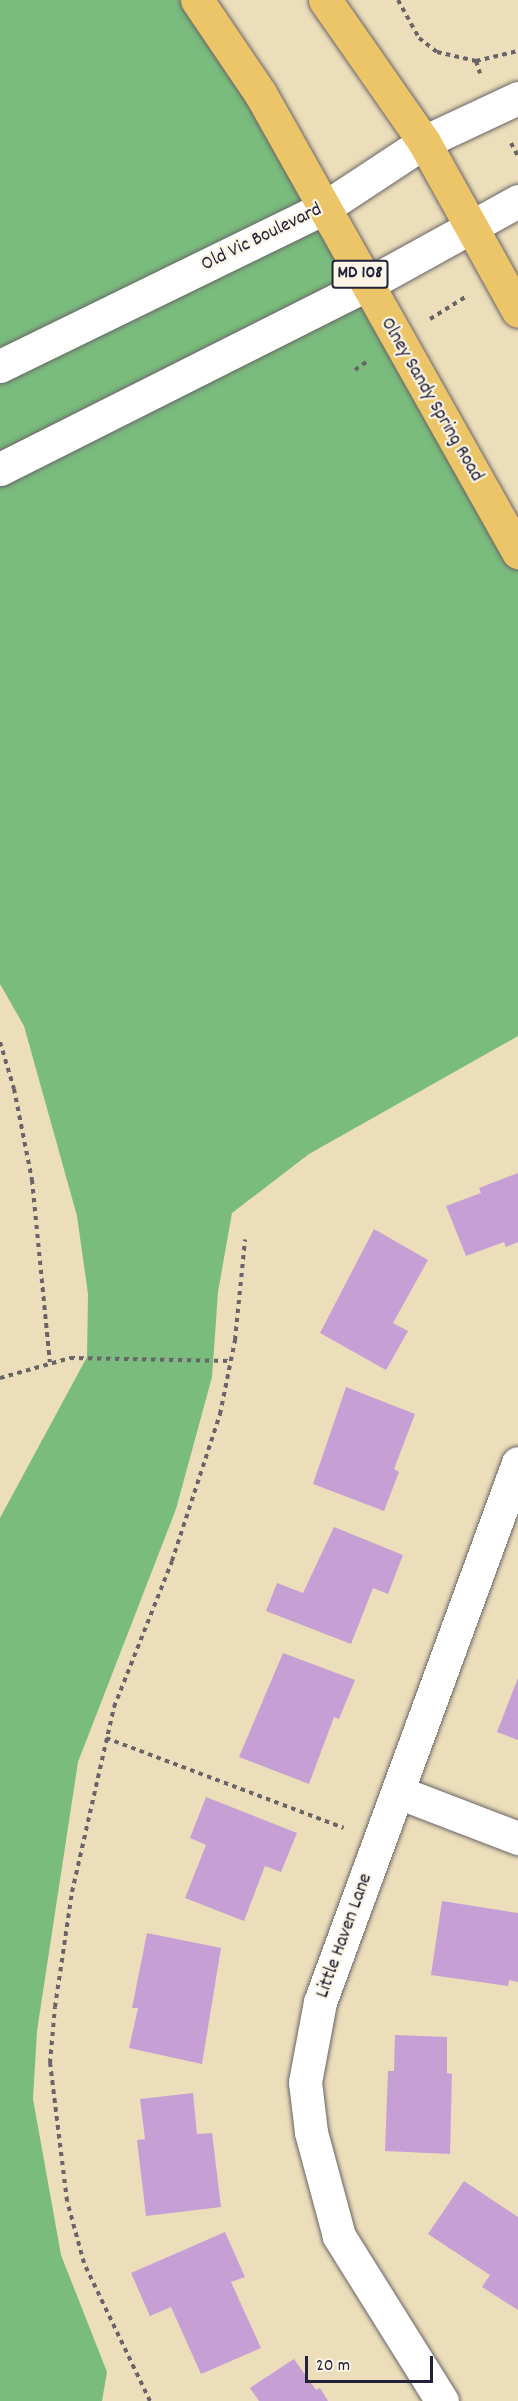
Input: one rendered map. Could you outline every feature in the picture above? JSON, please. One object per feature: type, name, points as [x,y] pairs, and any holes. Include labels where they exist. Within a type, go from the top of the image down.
[{"type":"main road","name":"Olney Sandy Spring Road","points":[[197,0],[260,93],[518,552]]},
{"type":"main road","points":[[325,0],[424,142],[474,227],[518,311]]},
{"type":"street","name":"Old Vic Boulevard","points":[[0,366],[324,208],[424,142],[505,104]]},
{"type":"street","points":[[0,469],[366,285],[518,201]]},
{"type":"street","name":"Little Haven Lane","points":[[442,2401],[339,2236],[311,2132],[305,2082],[320,2002],[518,1463]]},
{"type":"street","points":[[398,1792],[518,1838]]},
{"type":"path","points":[[398,0],[419,38],[438,52],[476,61],[518,51]]},
{"type":"path","points":[[476,61],[505,104],[518,156]]},
{"type":"path","points":[[355,370],[397,339],[500,276]]},
{"type":"path","points":[[0,1042],[32,1180],[50,1362]]},
{"type":"path","points":[[150,2401],[84,2263],[67,2201],[51,2063],[70,1902],[106,1738],[114,1707],[209,1454],[231,1361],[245,1239]]},
{"type":"path","points":[[0,1378],[50,1362],[138,1357],[231,1361]]},
{"type":"path","points":[[106,1738],[380,1842]]},
{"type":"green space","points":[[0,0],[197,0],[518,552],[518,1036],[309,1154],[232,1213],[218,1292],[212,1377],[176,1509],[78,1762],[37,2031],[33,2099],[61,2255],[107,2372],[102,2401],[0,2401],[0,1518],[87,1357],[88,1294],[77,1216],[24,1026],[0,984]]},
{"type":"building","points":[[518,1173],[518,1242],[506,1247],[504,1242],[466,1256],[446,1206],[481,1193],[479,1188]]},
{"type":"building","points":[[374,1229],[428,1260],[393,1323],[408,1331],[386,1370],[320,1333]]},
{"type":"building","points":[[346,1387],[415,1414],[394,1469],[399,1472],[384,1511],[313,1484]]},
{"type":"building","points":[[334,1527],[403,1555],[388,1594],[373,1588],[351,1644],[266,1611],[277,1583],[303,1593]]},
{"type":"building","points":[[283,1653],[355,1680],[339,1719],[334,1717],[309,1784],[239,1757]]},
{"type":"building","points":[[518,1678],[518,1740],[497,1732]]},
{"type":"building","points":[[206,1797],[297,1833],[281,1872],[265,1866],[244,1921],[185,1898],[206,1845],[190,1838]]},
{"type":"building","points":[[442,1901],[518,1913],[518,1982],[509,1980],[508,1986],[431,1975]]},
{"type":"building","points":[[147,1933],[221,1948],[202,2064],[129,2048],[138,2008],[132,2008]]},
{"type":"building","points":[[395,2035],[447,2037],[447,2073],[452,2074],[450,2154],[385,2151],[388,2071],[394,2071]]},
{"type":"building","points":[[193,2093],[197,2134],[212,2133],[221,2207],[146,2216],[137,2140],[145,2139],[140,2099]]},
{"type":"building","points":[[464,2181],[518,2217],[518,2310],[482,2287],[490,2275],[428,2234]]},
{"type":"building","points":[[225,2232],[245,2277],[231,2282],[261,2348],[201,2374],[171,2307],[150,2316],[131,2273]]},
{"type":"building","points":[[294,2359],[316,2390],[320,2388],[328,2401],[259,2401],[250,2388]]}]
